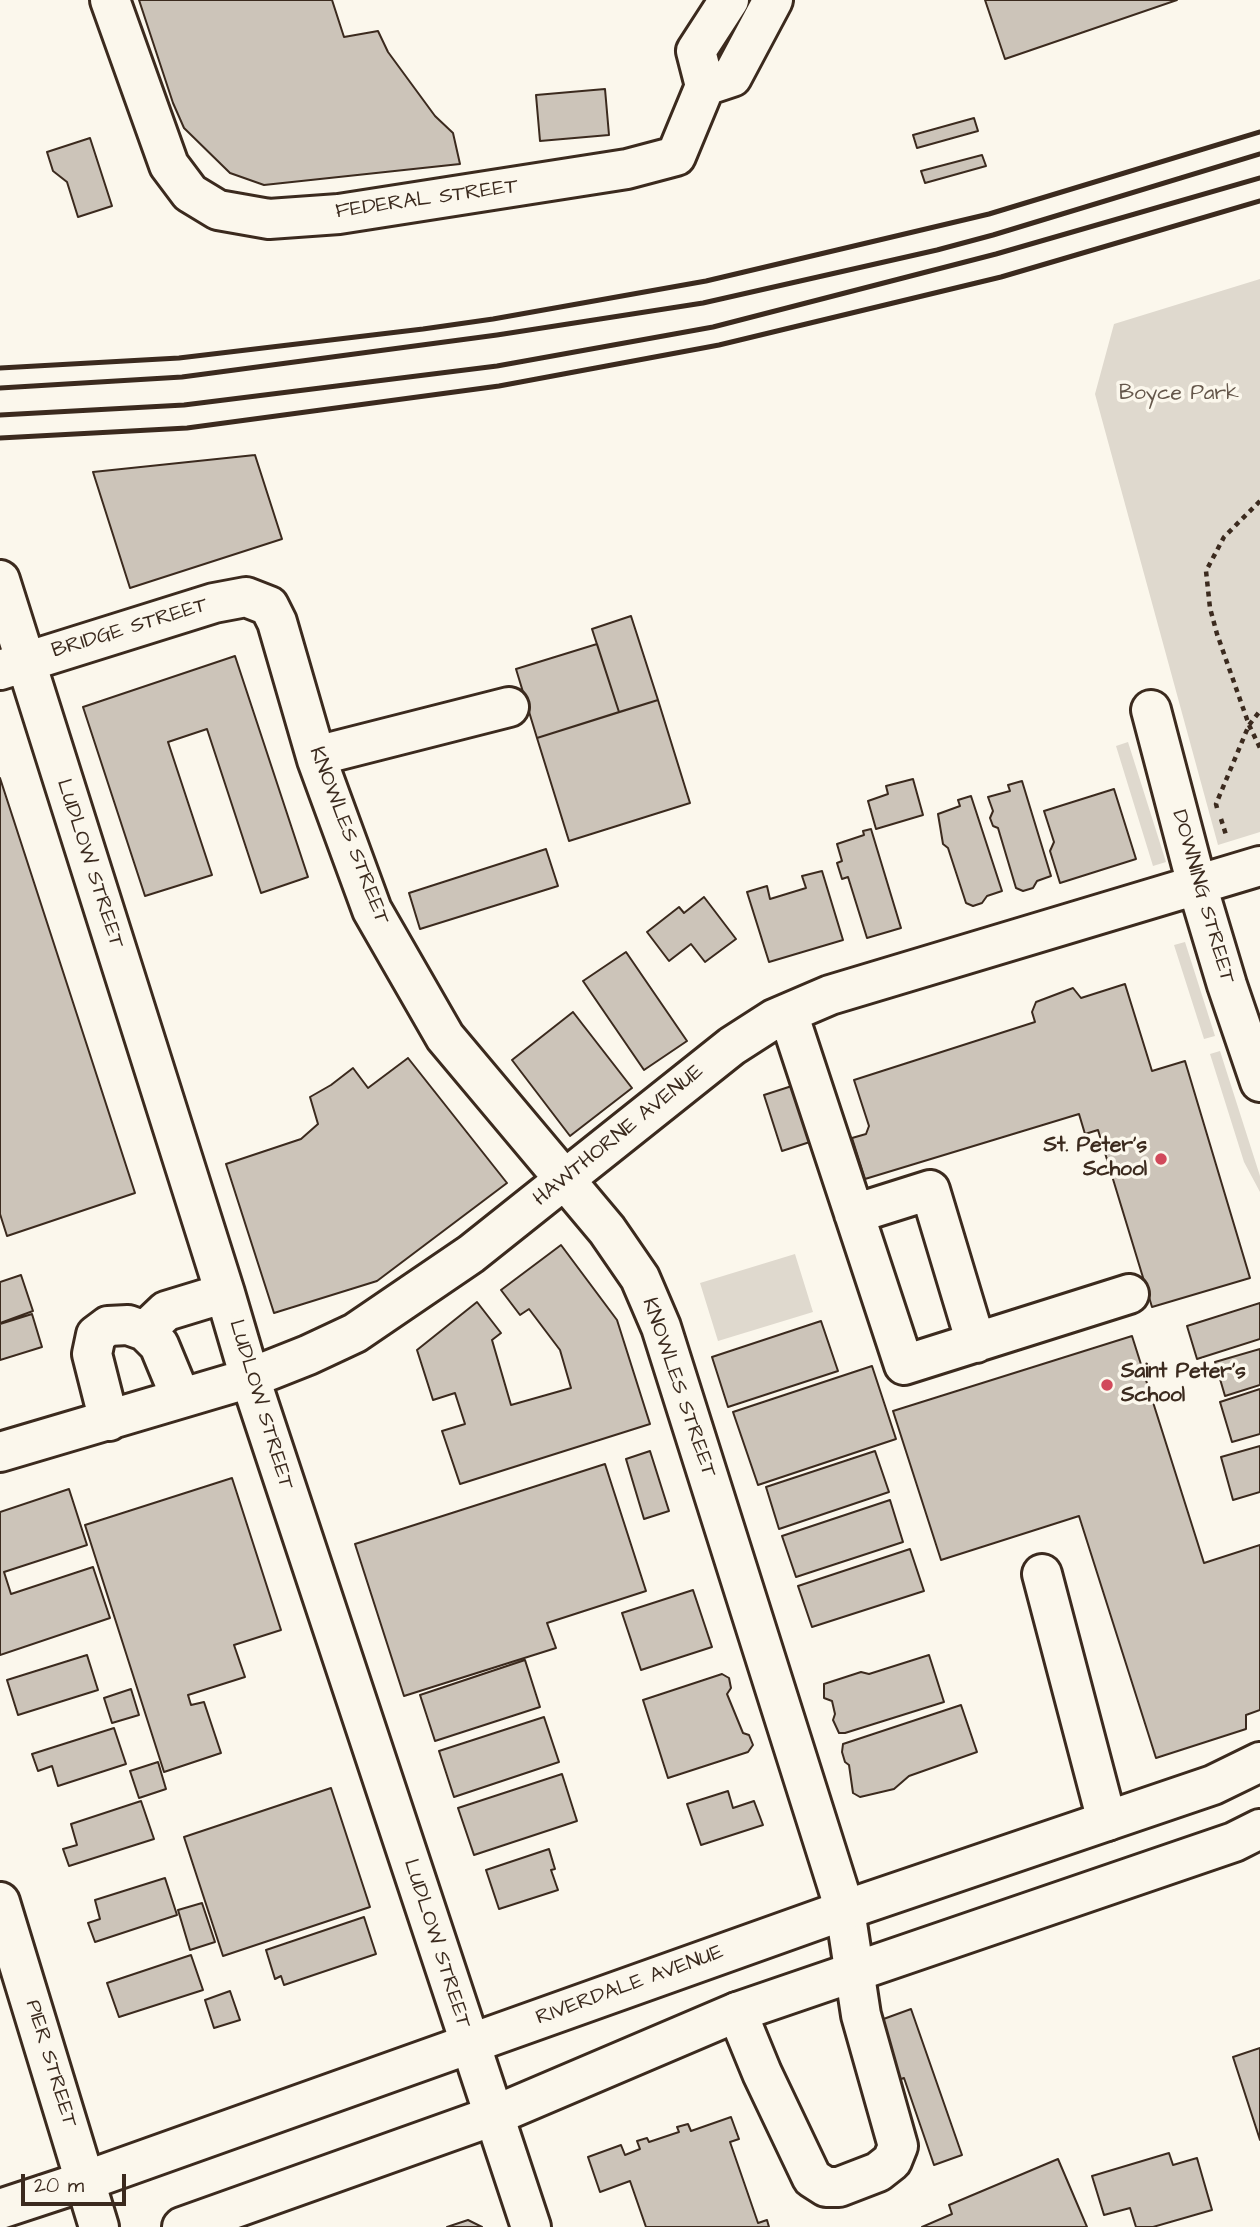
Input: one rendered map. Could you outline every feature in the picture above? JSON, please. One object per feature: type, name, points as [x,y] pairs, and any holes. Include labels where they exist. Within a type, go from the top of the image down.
[{"type":"street","name":"FEDERAL STREET","points":[[110,0],[169,165],[190,193],[218,210],[269,219],[339,214],[627,169],[676,156],[705,86]]},
{"type":"street","points":[[729,0],[696,51],[705,86],[732,77],[773,0]]},
{"type":"street","name":"LUDLOW STREET","points":[[0,579],[12,666],[225,1293],[250,1378],[531,2227]]},
{"type":"street","name":"BRIDGE STREET","points":[[12,666],[214,603],[246,597],[260,603]]},
{"type":"street","name":"KNOWLES STREET","points":[[260,603],[269,606],[277,622],[316,756],[372,909],[445,1037],[607,1230],[640,1278],[661,1327],[845,1910],[865,2033],[898,2146],[892,2161],[878,2172],[839,2187],[826,2187],[812,2178],[762,2073],[737,2012]]},
{"type":"street","points":[[316,756],[509,707]]},
{"type":"street","name":"DOWNING STREET","points":[[1151,710],[1197,886],[1260,1082]]},
{"type":"street","name":"HAWTHORNE AVENUE","points":[[0,1452],[250,1378],[355,1333],[471,1254],[732,1046],[774,1019],[830,995],[1197,886],[1245,857]]},
{"type":"street","points":[[788,1013],[904,1365],[1129,1294]]},
{"type":"street","points":[[854,1214],[930,1190],[976,1343]]},
{"type":"street","points":[[145,1331],[166,1311],[225,1293]]},
{"type":"street","points":[[109,1421],[92,1354],[96,1335],[108,1326],[128,1325],[145,1331],[159,1345],[181,1398]]},
{"type":"street","points":[[1042,1574],[1107,1821]]},
{"type":"street","name":"RIVERDALE AVENUE","points":[[0,2209],[845,1910],[1213,1785],[1260,1762]]},
{"type":"street","points":[[182,2227],[493,2116],[737,2012],[1234,1842],[1260,1829]]},
{"type":"street","name":"PIER STREET","points":[[0,1902],[99,2227]]},
{"type":"path","points":[[1260,501],[1224,537],[1206,571],[1210,608],[1217,635],[1249,725],[1260,748]]},
{"type":"path","points":[[1245,857],[1216,804],[1249,725],[1260,711]]},
{"type":"green space","name":"Boyce Park","points":[[1260,279],[1260,832],[1218,845],[1095,394],[1114,324]]},
{"type":"green space","points":[[1128,742],[1166,862],[1153,866],[1116,746]]},
{"type":"green space","points":[[1185,942],[1215,1036],[1204,1039],[1174,945]]},
{"type":"green space","points":[[1220,1051],[1260,1176],[1260,1192],[1244,1162],[1210,1054]]},
{"type":"green space","points":[[795,1254],[813,1312],[718,1341],[700,1283]]},
{"type":"building","points":[[139,0],[332,0],[344,37],[378,31],[388,52],[435,116],[453,133],[460,164],[264,185],[230,173],[184,128]]},
{"type":"building","points":[[985,0],[1177,0],[1005,59]]},
{"type":"building","points":[[605,89],[609,135],[540,141],[536,95]]},
{"type":"building","points":[[974,118],[978,131],[917,148],[913,135]]},
{"type":"building","points":[[90,138],[112,206],[78,217],[67,182],[53,171],[47,152]]},
{"type":"building","points":[[982,155],[986,166],[925,183],[921,171]]},
{"type":"building","points":[[255,455],[282,539],[130,588],[93,472]]},
{"type":"building","points":[[631,616],[658,700],[619,712],[592,629]]},
{"type":"building","points":[[597,644],[619,712],[537,738],[516,669]]},
{"type":"building","points":[[235,656],[308,877],[261,893],[207,729],[168,742],[212,875],[145,896],[83,707]]},
{"type":"building","points":[[658,700],[690,803],[569,841],[537,738]]},
{"type":"building","points":[[0,778],[135,1193],[7,1236],[0,1214]]},
{"type":"building","points":[[913,779],[923,815],[876,829],[868,801],[888,794],[886,786]]},
{"type":"building","points":[[1022,781],[1051,876],[1037,881],[1033,888],[1023,891],[1016,888],[998,828],[993,826],[990,818],[993,811],[988,797],[1010,791],[1008,785]]},
{"type":"building","points":[[1114,789],[1136,859],[1060,883],[1050,851],[1054,842],[1044,811]]},
{"type":"building","points":[[971,796],[1002,891],[987,896],[982,903],[973,906],[966,903],[948,848],[943,844],[938,814],[960,806],[958,800]]},
{"type":"building","points":[[871,829],[901,928],[867,938],[848,877],[842,879],[837,863],[842,861],[837,844],[864,835],[863,831]]},
{"type":"building","points":[[546,849],[558,886],[420,929],[409,893]]},
{"type":"building","points":[[822,871],[843,940],[769,962],[747,892],[767,886],[770,899],[806,888],[802,876]]},
{"type":"building","points":[[704,897],[736,939],[705,962],[691,944],[669,961],[647,932],[679,907],[684,913]]},
{"type":"building","points":[[626,952],[687,1041],[644,1070],[583,981]]},
{"type":"building","name":"St. Peter's School","points":[[1125,984],[1152,1071],[1185,1061],[1250,1278],[1152,1307],[1098,1130],[1085,1134],[1079,1114],[865,1179],[852,1138],[866,1134],[869,1126],[854,1080],[1035,1022],[1032,1012],[1036,1002],[1073,988],[1081,998]]},
{"type":"building","points":[[573,1012],[632,1088],[570,1136],[512,1060]]},
{"type":"building","points":[[408,1058],[507,1183],[377,1281],[274,1313],[226,1164],[301,1139],[318,1124],[310,1097],[353,1068],[368,1088]]},
{"type":"building","points":[[795,1085],[813,1141],[782,1151],[764,1095]]},
{"type":"building","points":[[561,1245],[617,1320],[650,1424],[460,1484],[442,1431],[465,1424],[455,1393],[433,1400],[417,1350],[477,1302],[501,1333],[492,1340],[511,1405],[571,1388],[560,1350],[529,1309],[520,1315],[501,1290]]},
{"type":"building","points":[[21,1275],[33,1311],[0,1323],[0,1282]]},
{"type":"building","points":[[1260,1303],[1260,1339],[1197,1359],[1187,1326]]},
{"type":"building","points":[[32,1314],[42,1347],[0,1360],[0,1324]]},
{"type":"building","points":[[821,1321],[838,1371],[728,1407],[712,1357]]},
{"type":"building","points":[[1132,1336],[1204,1563],[1260,1545],[1260,1710],[1246,1715],[1246,1729],[1156,1758],[1079,1516],[941,1560],[893,1411]]},
{"type":"building","points":[[1260,1349],[1260,1385],[1225,1396],[1215,1362]]},
{"type":"building","points":[[872,1366],[896,1439],[758,1485],[733,1412]]},
{"type":"building","points":[[1260,1389],[1260,1434],[1232,1442],[1220,1402]]},
{"type":"building","points":[[1260,1446],[1260,1492],[1233,1500],[1221,1457]]},
{"type":"building","points":[[650,1451],[669,1511],[644,1519],[626,1459]]},
{"type":"building","points":[[875,1451],[889,1492],[779,1529],[766,1487]]},
{"type":"building","points":[[605,1464],[646,1591],[547,1623],[556,1648],[404,1696],[355,1544]]},
{"type":"building","points":[[232,1478],[281,1630],[234,1645],[245,1677],[188,1695],[191,1705],[204,1702],[221,1753],[164,1772],[85,1525]]},
{"type":"building","points":[[69,1489],[87,1545],[4,1572],[11,1594],[93,1567],[110,1618],[0,1655],[0,1512]]},
{"type":"building","points":[[890,1500],[903,1542],[796,1577],[782,1536]]},
{"type":"building","points":[[910,1549],[924,1591],[812,1627],[798,1586]]},
{"type":"building","points":[[693,1590],[712,1647],[641,1670],[622,1613]]},
{"type":"building","points":[[87,1655],[98,1690],[18,1715],[7,1680]]},
{"type":"building","points":[[929,1655],[944,1702],[839,1733],[833,1720],[835,1714],[832,1701],[824,1698],[824,1684],[861,1672],[869,1674]]},
{"type":"building","points":[[525,1660],[540,1707],[435,1741],[420,1695]]},
{"type":"building","points":[[722,1674],[729,1678],[731,1688],[727,1694],[743,1733],[749,1735],[753,1745],[748,1752],[668,1778],[643,1700]]},
{"type":"building","points":[[131,1689],[139,1715],[112,1723],[104,1698]]},
{"type":"building","points":[[961,1705],[977,1752],[909,1776],[894,1789],[860,1797],[853,1793],[849,1765],[842,1752],[843,1744]]},
{"type":"building","points":[[544,1717],[559,1762],[454,1797],[439,1751]]},
{"type":"building","points":[[114,1728],[126,1764],[58,1786],[52,1766],[38,1771],[32,1754]]},
{"type":"building","points":[[158,1762],[166,1789],[139,1798],[130,1771]]},
{"type":"building","points":[[562,1774],[577,1821],[474,1855],[458,1808]]},
{"type":"building","points":[[331,1788],[370,1907],[223,1956],[184,1837]]},
{"type":"building","points":[[728,1791],[733,1808],[754,1801],[763,1825],[701,1845],[687,1804]]},
{"type":"building","points":[[141,1801],[154,1839],[69,1866],[63,1849],[77,1845],[71,1824]]},
{"type":"building","points":[[549,1849],[555,1869],[551,1870],[558,1890],[499,1909],[486,1870]]},
{"type":"building","points":[[165,1878],[177,1915],[95,1942],[88,1923],[100,1919],[95,1900]]},
{"type":"building","points":[[202,1903],[215,1942],[190,1950],[178,1910]]},
{"type":"building","points":[[364,1917],[376,1954],[284,1985],[281,1976],[275,1979],[266,1950]]},
{"type":"building","points":[[191,1955],[203,1990],[119,2017],[107,1983]]},
{"type":"building","points":[[230,1991],[240,2020],[214,2028],[205,2000]]},
{"type":"building","points":[[911,2009],[962,2155],[934,2165],[904,2078],[898,2080],[878,2021]]},
{"type":"building","points":[[1260,2048],[1260,2140],[1233,2057]]},
{"type":"building","points":[[731,2117],[739,2139],[730,2142],[758,2223],[767,2220],[769,2227],[646,2227],[630,2181],[600,2192],[588,2157],[621,2145],[625,2155],[640,2149],[637,2141],[647,2138],[649,2142],[679,2132],[677,2127],[688,2124],[691,2131]]},
{"type":"building","points":[[1169,2153],[1173,2165],[1197,2158],[1212,2210],[1153,2227],[1136,2227],[1130,2208],[1104,2215],[1092,2176]]},
{"type":"building","points":[[1058,2159],[1087,2227],[922,2227],[952,2214],[949,2205]]},
{"type":"building","points":[[468,2220],[482,2227],[447,2227]]},
{"type":"railway","points":[[0,368],[179,358],[423,329],[706,281],[989,214],[1260,132]]},
{"type":"railway","points":[[0,388],[182,377],[497,335],[703,303],[937,250],[1260,154]]},
{"type":"railway","points":[[0,415],[184,405],[497,366],[713,327],[996,254],[1260,178]]},
{"type":"railway","points":[[0,438],[187,428],[499,386],[719,345],[1001,277],[1260,201]]},
{"type":"place","name":"St. Peter's School","points":[[1161,1159]]},
{"type":"place","name":"Saint Peter's School","points":[[1107,1385]]}]
